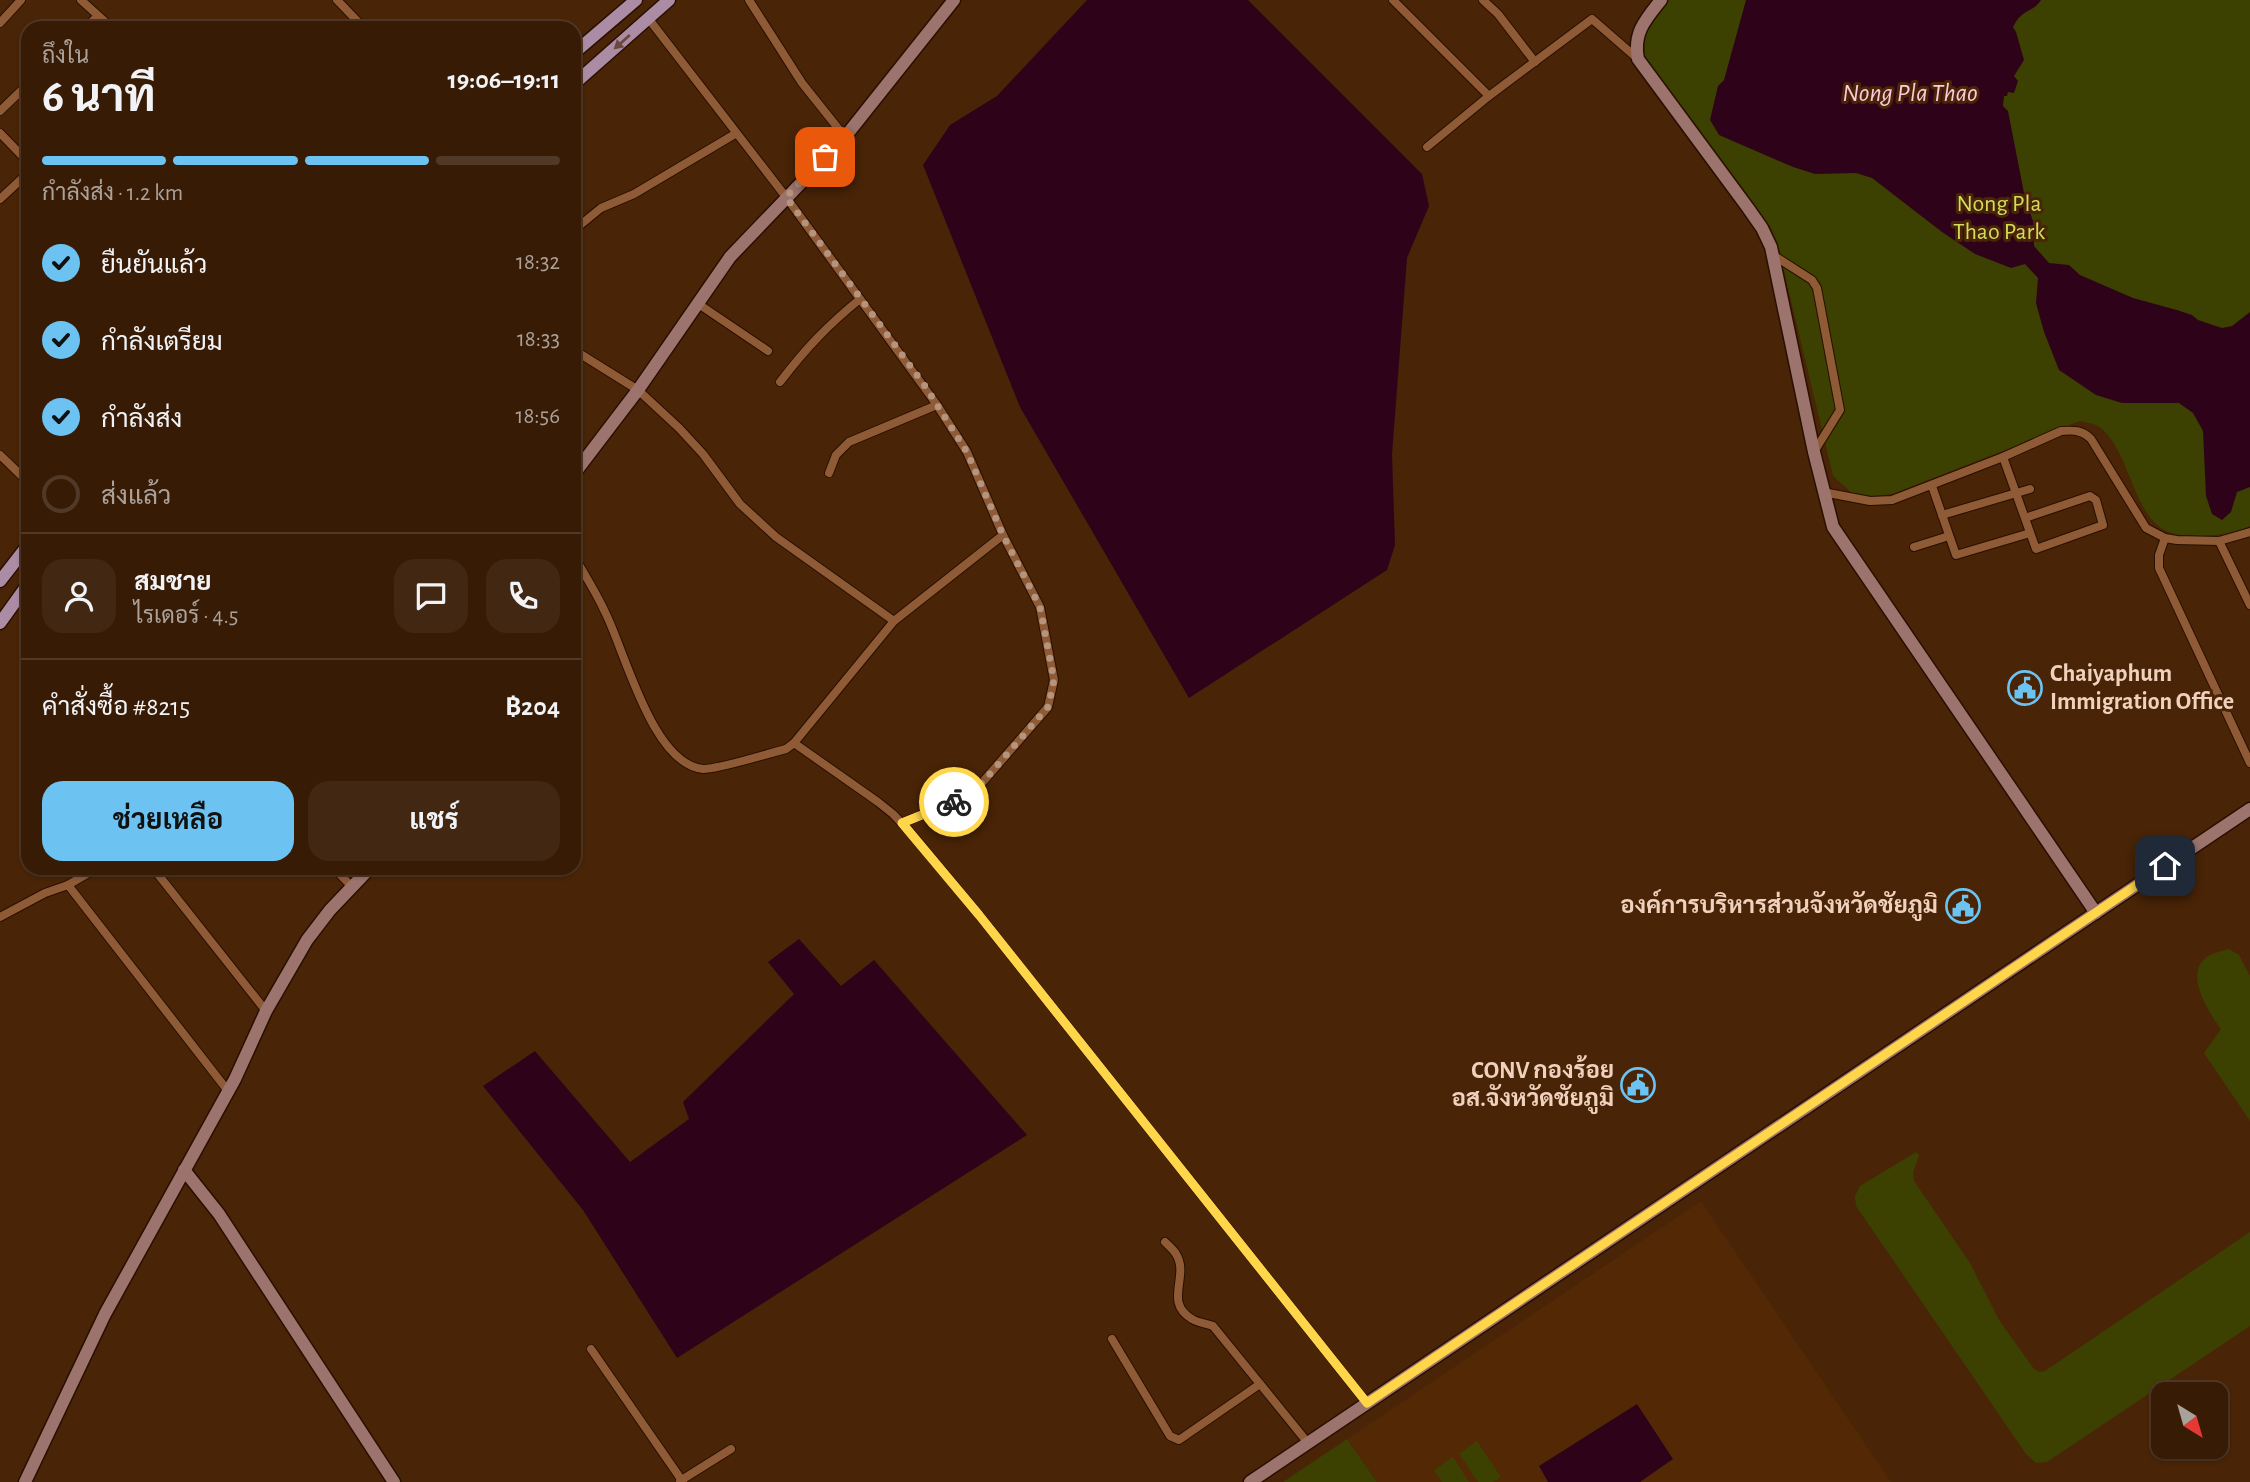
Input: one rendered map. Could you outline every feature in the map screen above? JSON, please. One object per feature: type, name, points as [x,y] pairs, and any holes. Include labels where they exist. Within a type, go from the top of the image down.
[{"type":"main road","points":[[581,47],[636,0]]},
{"type":"main road","points":[[581,78],[670,0]]},
{"type":"main road","points":[[586,43],[604,58]]},
{"type":"main road","points":[[0,581],[21,553]]},
{"type":"main road","points":[[0,623],[21,594]]},
{"type":"street","points":[[0,23],[21,0]]},
{"type":"street","points":[[81,0],[104,21]]},
{"type":"street","points":[[337,0],[357,21]]},
{"type":"street","points":[[749,0],[802,83],[845,137]]},
{"type":"street","points":[[581,465],[638,390],[730,257],[845,137],[954,0]]},
{"type":"street","points":[[1393,0],[1489,96]]},
{"type":"street","points":[[1483,0],[1498,14],[1535,62]]},
{"type":"street","points":[[1638,59],[1635,44],[1640,26],[1661,0]]},
{"type":"street","points":[[93,21],[98,16]]},
{"type":"street","points":[[648,18],[786,197],[937,405],[967,452],[1003,535],[1040,607],[1054,680],[1048,707],[972,792],[963,799],[902,823]]},
{"type":"street","points":[[1427,147],[1489,96],[1592,19],[1638,59],[1762,228],[1773,255],[1814,452],[1833,527],[2095,913]]},
{"type":"street","points":[[0,111],[21,91]]},
{"type":"street","points":[[0,133],[21,155]]},
{"type":"street","points":[[581,224],[601,208],[634,194],[735,134]]},
{"type":"street","points":[[0,199],[21,180]]},
{"type":"street","points":[[1773,255],[1812,280],[1817,288],[1840,410],[1814,452]]},
{"type":"street","points":[[780,382],[826,327],[860,299]]},
{"type":"street","points":[[697,303],[768,351]]},
{"type":"street","points":[[581,354],[638,390],[679,428],[703,454],[740,503],[776,537],[894,621]]},
{"type":"street","points":[[829,473],[836,455],[849,442],[937,405]]},
{"type":"street","points":[[1823,492],[1870,502],[1892,500],[2062,431],[2083,432],[2099,450],[2130,506],[2146,528],[2165,538],[2219,541],[2250,532]]},
{"type":"street","points":[[0,455],[21,475]]},
{"type":"street","points":[[2003,457],[2036,549],[2100,527],[2102,521],[2096,500],[2090,496],[2025,518]]},
{"type":"street","points":[[1932,486],[1956,555],[2030,533]]},
{"type":"street","points":[[1942,515],[2031,489]]},
{"type":"street","points":[[581,569],[610,621],[639,701],[663,740],[683,762],[704,769],[786,748],[794,743],[894,621],[1003,535]]},
{"type":"street","points":[[1914,547],[1949,536]]},
{"type":"street","points":[[2165,538],[2158,555],[2159,568],[2250,763]]},
{"type":"street","points":[[2219,541],[2250,605]]},
{"type":"street","points":[[794,743],[878,802],[902,823],[979,915],[1367,1403]]},
{"type":"street","points":[[1250,1482],[2250,809]]},
{"type":"street","points":[[0,917],[85,875]]},
{"type":"street","points":[[158,875],[265,1011]]},
{"type":"street","points":[[341,875],[353,888]]},
{"type":"street","points":[[25,1482],[111,1303],[228,1091],[265,1011],[307,940],[330,910],[364,875]]},
{"type":"street","points":[[68,885],[228,1091]]},
{"type":"street","points":[[184,1170],[219,1214],[394,1482]]},
{"type":"street","points":[[1165,1242],[1177,1255],[1181,1270],[1177,1300],[1183,1313],[1195,1321],[1213,1326],[1308,1443]]},
{"type":"street","points":[[1112,1339],[1170,1436],[1179,1440],[1260,1384]]},
{"type":"street","points":[[591,1349],[681,1481],[731,1449]]},
{"type":"shaded area","points":[[1701,1201],[1891,1482],[1377,1482],[1347,1439]]},
{"type":"green space","name":"Nong Pla Thao Park","points":[[1666,0],[2250,0],[2250,526],[2229,533],[2199,536],[2176,534],[2161,528],[2143,505],[2115,445],[2106,433],[2096,425],[2080,421],[1892,494],[1872,496],[1852,493],[1833,476],[1778,246],[1771,228],[1638,49],[1641,32]]},
{"type":"green space","points":[[2229,949],[2239,955],[2250,976],[2250,1121],[2204,1053],[2221,1029],[2200,993],[2197,973],[2200,964],[2207,957]]},
{"type":"green space","points":[[1916,1152],[1919,1155],[1913,1173],[1914,1181],[1970,1263],[1999,1320],[2034,1369],[2040,1372],[2250,1232],[2250,1326],[2166,1382],[2151,1382],[2151,1392],[2047,1462],[2036,1463],[2026,1454],[1856,1206],[1855,1196],[1860,1186]]},
{"type":"green space","points":[[1347,1439],[1377,1482],[1283,1482]]},
{"type":"green space","points":[[1477,1441],[1501,1477],[1493,1482],[1478,1482],[1459,1454]]},
{"type":"green space","points":[[1453,1457],[1469,1482],[1442,1482],[1434,1470]]},
{"type":"water","points":[[1087,0],[1248,0],[1422,174],[1429,206],[1407,258],[1392,454],[1395,545],[1387,570],[1189,698],[1020,407],[923,165],[950,125],[997,96]]},
{"type":"water","name":"Nong Pla Thao","points":[[1746,0],[2041,0],[2020,17],[2013,27],[2024,60],[2014,76],[2018,81],[2014,93],[2008,92],[2007,96],[2004,96],[2003,106],[2008,111],[2025,198],[2033,221],[2034,246],[2049,263],[2069,265],[2080,275],[2133,298],[2192,315],[2198,320],[2222,328],[2232,326],[2250,312],[2250,487],[2237,492],[2231,512],[2222,520],[2212,514],[2206,496],[2203,431],[2193,413],[2179,403],[2122,403],[2096,395],[2059,370],[2036,303],[2038,278],[2025,264],[2011,268],[1975,254],[1872,178],[1856,173],[1815,174],[1719,135],[1710,120],[1718,86],[1724,80]]},
{"type":"water","points":[[799,939],[841,986],[874,960],[1027,1135],[677,1358],[583,1210],[483,1086],[535,1051],[630,1162],[689,1119],[683,1102],[794,994],[768,962]]},
{"type":"water","points":[[1637,1404],[1673,1459],[1640,1482],[1548,1482],[1539,1466]]},
{"type":"way so far","points":[[825,157],[786,197],[925,386],[967,452],[1003,535],[1040,607],[1054,680],[1048,707],[981,784],[963,799],[954,802]]},
{"type":"place","name":"Chaiyaphum Immigration Office","points":[[2025,688]]},
{"type":"place","name":"องค์การบริหารส่วนจังหวัดชัยภูมิ","points":[[1963,906]]},
{"type":"place","name":"CONV กองร้อย อส.จังหวัดชัยภูมิ","points":[[1638,1085]]},
{"type":"route","points":[[954,802],[902,823],[979,915],[1367,1403],[2165,866]]}]
